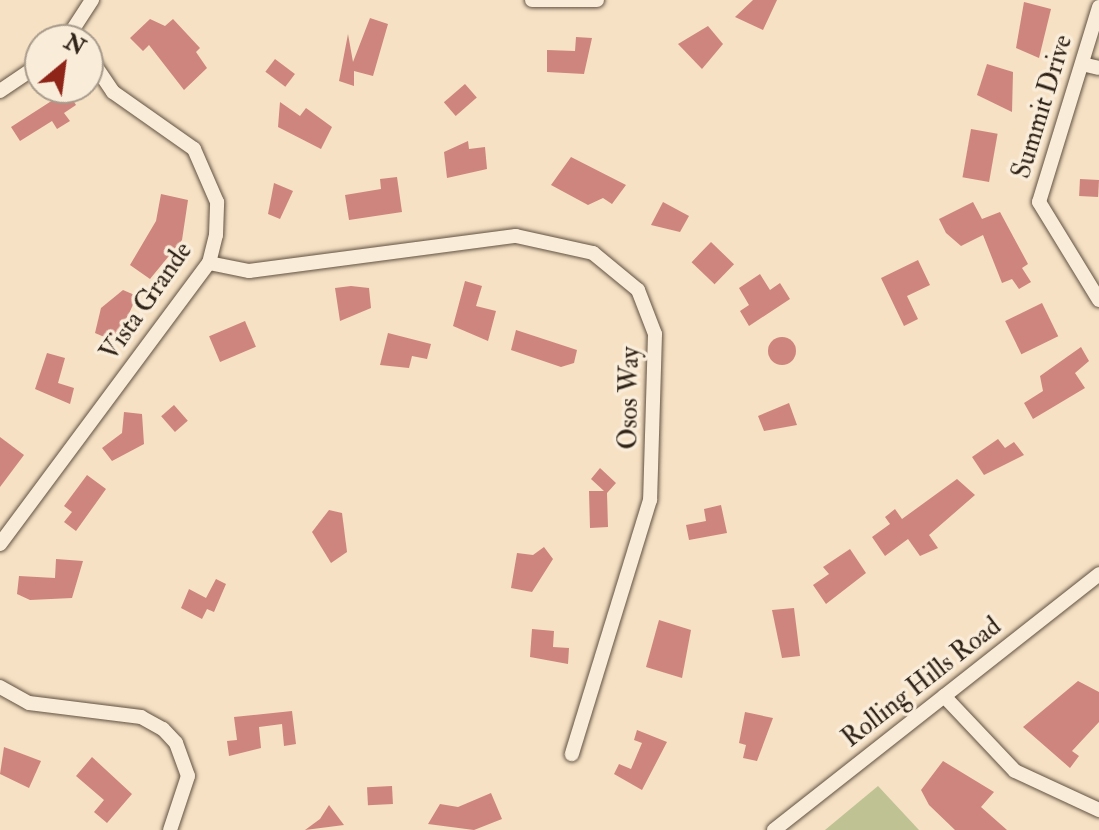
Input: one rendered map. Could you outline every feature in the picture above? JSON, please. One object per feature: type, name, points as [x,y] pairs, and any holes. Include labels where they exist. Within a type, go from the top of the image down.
[{"type":"street","points":[[80,24],[92,0]]},
{"type":"street","points":[[532,0],[597,0]]},
{"type":"street","name":"Summit Drive","points":[[1099,7],[1040,210],[1099,300]]},
{"type":"street","points":[[1082,64],[1099,68]]},
{"type":"street","points":[[0,91],[24,75]]},
{"type":"street","name":"Vista Grande","points":[[0,544],[209,263],[217,202],[204,164],[185,139],[113,92],[104,79]]},
{"type":"street","name":"Osos Way","points":[[209,263],[249,271],[516,236],[593,253],[638,290],[655,334],[650,500],[572,754]]},
{"type":"street","name":"Rolling Hills Road","points":[[774,830],[1099,574]]},
{"type":"street","points":[[0,687],[29,703],[141,717],[163,729],[176,743],[188,776],[170,830]]},
{"type":"street","points":[[944,696],[1015,771],[1098,806]]},
{"type":"green space","points":[[878,786],[919,830],[825,830]]},
{"type":"building","points":[[753,0],[777,0],[763,30],[735,17]]},
{"type":"building","points":[[1024,2],[1051,9],[1039,58],[1016,48]]},
{"type":"building","points":[[370,18],[388,24],[373,76],[354,71],[354,86],[339,81],[348,34],[353,62]]},
{"type":"building","points":[[150,19],[165,26],[173,19],[200,48],[196,52],[207,68],[184,90],[149,45],[143,51],[130,38]]},
{"type":"building","points":[[708,26],[723,44],[702,69],[678,44]]},
{"type":"building","points":[[576,37],[592,38],[584,74],[547,72],[547,50],[575,51]]},
{"type":"building","points":[[275,59],[295,74],[285,87],[265,72]]},
{"type":"building","points":[[987,64],[1013,72],[1012,112],[977,95]]},
{"type":"building","points":[[465,84],[477,98],[456,116],[444,102]]},
{"type":"building","points":[[280,102],[300,116],[306,108],[332,127],[321,149],[278,127]]},
{"type":"building","points":[[47,104],[76,105],[64,113],[70,121],[57,129],[52,121],[20,141],[11,127]]},
{"type":"building","points":[[971,129],[998,134],[989,182],[962,177]]},
{"type":"building","points":[[468,141],[469,149],[485,147],[487,169],[447,178],[444,152]]},
{"type":"building","points":[[571,157],[626,185],[612,204],[603,198],[588,205],[551,185]]},
{"type":"building","points":[[397,177],[402,212],[349,220],[345,195],[381,189],[380,179]]},
{"type":"building","points":[[1080,179],[1099,180],[1098,197],[1079,196]]},
{"type":"building","points":[[274,183],[293,191],[280,219],[268,214]]},
{"type":"building","points":[[161,194],[188,200],[182,240],[150,279],[130,265],[156,221]]},
{"type":"building","points":[[663,202],[689,216],[680,232],[651,225]]},
{"type":"building","points":[[973,202],[982,219],[1000,212],[1028,264],[1022,268],[1031,282],[1019,289],[1012,279],[1002,283],[983,235],[961,246],[946,233],[939,219]]},
{"type":"building","points":[[711,242],[734,264],[715,284],[692,262]]},
{"type":"building","points":[[918,260],[930,285],[907,296],[918,319],[904,326],[881,278]]},
{"type":"building","points":[[760,274],[770,290],[780,283],[790,299],[749,326],[740,311],[749,305],[739,288]]},
{"type":"building","points":[[465,281],[482,286],[476,306],[496,311],[488,341],[453,326]]},
{"type":"building","points":[[335,288],[369,288],[371,308],[340,321]]},
{"type":"building","points":[[123,290],[137,296],[116,342],[95,333],[101,308]]},
{"type":"building","points":[[1042,303],[1058,336],[1021,354],[1005,321]]},
{"type":"building","points":[[245,321],[256,347],[220,362],[209,336]]},
{"type":"building","points":[[516,330],[577,350],[574,363],[561,367],[511,350]]},
{"type":"building","points":[[388,333],[431,344],[427,359],[412,356],[409,368],[380,365]]},
{"type":"building","points":[[782,337],[792,341],[796,351],[792,361],[782,365],[772,361],[768,351],[772,341]]},
{"type":"building","points":[[1081,347],[1089,361],[1075,373],[1085,388],[1033,419],[1024,403],[1043,391],[1040,376]]},
{"type":"building","points":[[47,353],[65,358],[58,383],[74,388],[70,404],[35,389]]},
{"type":"building","points":[[789,403],[797,425],[764,431],[758,416]]},
{"type":"building","points":[[174,405],[188,421],[175,432],[161,416]]},
{"type":"building","points":[[124,412],[142,414],[144,444],[112,461],[102,448],[122,433]]},
{"type":"building","points":[[0,437],[24,455],[0,487]]},
{"type":"building","points":[[998,439],[1005,448],[1014,442],[1024,455],[984,475],[972,457]]},
{"type":"building","points":[[600,468],[616,483],[607,493],[608,527],[590,528],[589,491],[604,491],[591,479]]},
{"type":"building","points":[[87,475],[106,489],[76,531],[64,522],[72,512],[64,506]]},
{"type":"building","points":[[957,479],[975,495],[929,535],[938,548],[920,556],[908,539],[885,556],[872,537],[890,524],[885,517],[895,509],[902,519]]},
{"type":"building","points":[[721,505],[727,533],[689,540],[686,525],[706,521],[704,509]]},
{"type":"building","points":[[329,510],[342,513],[347,552],[331,563],[312,532]]},
{"type":"building","points":[[544,547],[553,559],[532,592],[511,588],[517,553],[533,555]]},
{"type":"building","points":[[850,549],[866,573],[826,604],[813,585],[829,574],[823,567]]},
{"type":"building","points":[[56,559],[83,561],[72,598],[30,600],[17,594],[19,576],[55,578]]},
{"type":"building","points":[[216,579],[226,584],[214,612],[207,609],[202,619],[181,608],[189,589],[206,598]]},
{"type":"building","points":[[794,608],[800,656],[782,658],[772,610]]},
{"type":"building","points":[[659,620],[691,630],[682,678],[646,667]]},
{"type":"building","points":[[532,629],[554,631],[553,647],[569,648],[568,664],[530,657]]},
{"type":"building","points":[[1078,681],[1099,692],[1099,722],[1072,751],[1079,756],[1070,768],[1023,727]]},
{"type":"building","points":[[292,711],[296,744],[284,746],[282,724],[259,727],[261,748],[229,756],[227,741],[237,740],[234,717]]},
{"type":"building","points":[[745,712],[773,718],[757,761],[743,758],[746,745],[739,743]]},
{"type":"building","points":[[637,730],[667,742],[642,790],[614,774],[619,764],[631,769],[642,743],[634,740]]},
{"type":"building","points":[[4,747],[41,761],[29,788],[0,774]]},
{"type":"building","points":[[92,757],[132,794],[107,823],[94,812],[104,800],[76,776]]},
{"type":"building","points":[[943,761],[994,792],[981,807],[1007,830],[955,830],[929,805],[921,790]]},
{"type":"building","points":[[392,786],[393,804],[368,805],[367,787]]},
{"type":"building","points":[[491,793],[502,819],[474,830],[428,824],[440,804],[458,807]]},
{"type":"building","points":[[329,805],[344,825],[305,830],[320,819]]}]
